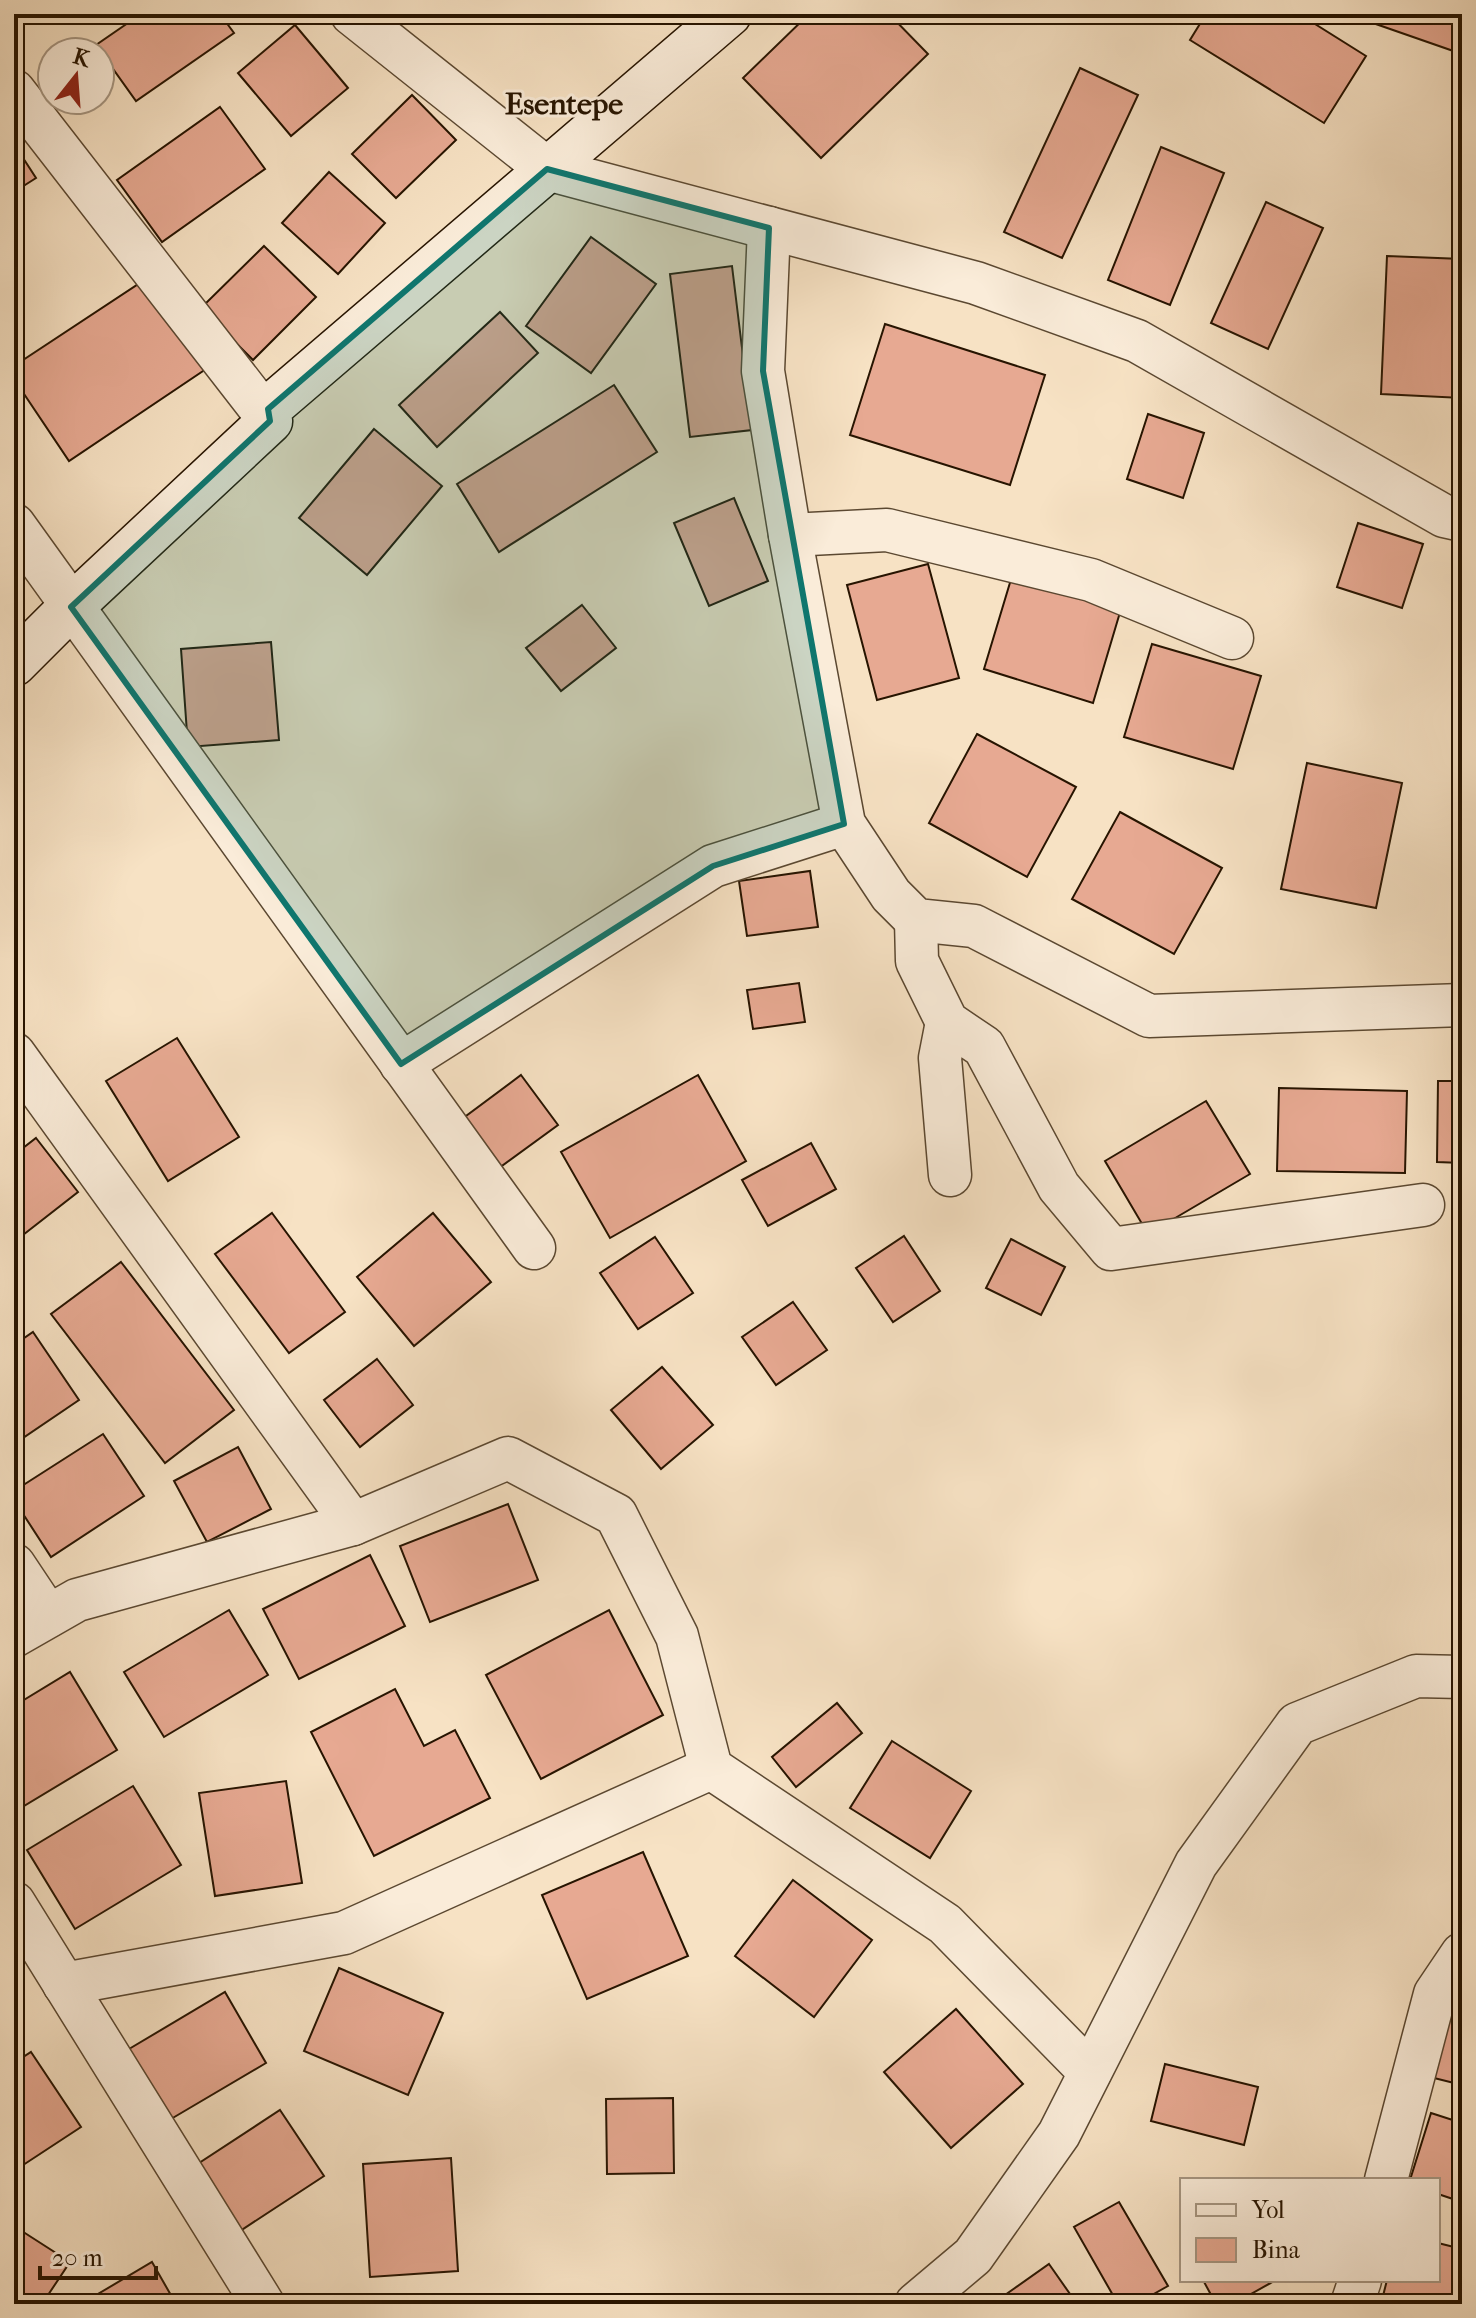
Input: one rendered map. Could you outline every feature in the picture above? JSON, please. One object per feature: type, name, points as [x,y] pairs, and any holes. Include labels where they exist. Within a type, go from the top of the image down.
[{"type":"street","points":[[352,14],[547,169],[976,283],[1137,341],[1444,516],[1462,520]]},
{"type":"street","points":[[270,421],[268,409],[729,14]]},
{"type":"street","points":[[14,91],[270,421]]},
{"type":"street","points":[[769,228],[763,371],[790,535],[844,824],[891,895],[916,920],[974,926],[1149,1016],[1462,1005]]},
{"type":"street","points":[[14,664],[270,421]]},
{"type":"street","points":[[14,525],[534,1248]]},
{"type":"street","points":[[790,535],[887,530],[1091,580],[1232,638]]},
{"type":"street","points":[[401,1064],[713,866],[844,824]]},
{"type":"street","points":[[916,920],[917,961],[947,1022],[984,1047],[1059,1187],[1111,1249],[1423,1205]]},
{"type":"street","points":[[947,1022],[940,1058],[950,1175]]},
{"type":"street","points":[[14,1054],[353,1524]]},
{"type":"street","points":[[14,1565],[31,1626],[77,1600],[353,1524],[508,1458],[616,1515],[677,1636],[711,1768],[945,1924],[1090,2072]]},
{"type":"street","points":[[916,2304],[973,2256],[1059,2134],[1196,1864],[1297,1724],[1416,1676],[1462,1677]]},
{"type":"street","points":[[64,1984],[344,1933],[711,1768]]},
{"type":"street","points":[[14,1903],[263,2304]]},
{"type":"street","points":[[1387,2178],[1435,1994],[1462,1954]]},
{"type":"street","points":[[1352,2304],[1359,2282]]},
{"type":"highlighted area","points":[[547,169],[769,228],[763,371],[844,824],[713,866],[401,1064],[71,607],[270,421],[268,409]]},
{"type":"building","points":[[141,14],[220,14],[234,33],[136,101],[116,73],[116,36],[109,36]]},
{"type":"building","points":[[809,14],[889,14],[928,54],[821,158],[743,78]]},
{"type":"building","points":[[1206,14],[1299,14],[1366,56],[1324,123],[1190,40]]},
{"type":"building","points":[[1347,14],[1462,14],[1462,54]]},
{"type":"building","points":[[295,25],[348,88],[291,136],[238,73]]},
{"type":"building","points":[[1080,68],[1138,95],[1062,258],[1004,232]]},
{"type":"building","points":[[412,95],[456,140],[396,198],[352,154]]},
{"type":"building","points":[[220,107],[265,169],[162,242],[117,180]]},
{"type":"building","points":[[14,144],[36,178],[14,192]]},
{"type":"building","points":[[1161,147],[1224,173],[1170,305],[1108,280]]},
{"type":"building","points":[[329,172],[385,223],[338,274],[282,223]]},
{"type":"building","points":[[1266,202],[1323,228],[1268,349],[1211,323]]},
{"type":"building","points":[[591,237],[656,284],[591,373],[526,326]]},
{"type":"building","points":[[264,246],[316,297],[253,360],[201,308]]},
{"type":"building","points":[[1387,256],[1462,259],[1462,398],[1381,394]]},
{"type":"building","points":[[732,266],[752,430],[690,437],[670,274]]},
{"type":"building","points":[[146,279],[206,369],[69,461],[14,379],[14,366]]},
{"type":"building","points":[[500,312],[538,353],[437,447],[399,405]]},
{"type":"building","points":[[885,324],[1045,375],[1010,485],[850,435]]},
{"type":"building","points":[[614,385],[657,452],[499,552],[457,484]]},
{"type":"building","points":[[1148,414],[1204,433],[1183,498],[1127,479]]},
{"type":"building","points":[[374,429],[442,486],[367,575],[299,518]]},
{"type":"building","points":[[734,498],[768,581],[709,606],[674,523]]},
{"type":"building","points":[[1358,523],[1423,544],[1402,608],[1337,587]]},
{"type":"building","points":[[928,564],[959,678],[877,700],[847,585]]},
{"type":"building","points":[[1012,576],[1121,609],[1093,703],[984,669]]},
{"type":"building","points":[[582,605],[616,648],[561,691],[526,648]]},
{"type":"building","points":[[271,642],[279,740],[188,747],[181,649]]},
{"type":"building","points":[[1152,644],[1261,676],[1233,769],[1124,737]]},
{"type":"building","points":[[977,734],[1076,787],[1027,877],[929,823]]},
{"type":"building","points":[[1307,763],[1402,783],[1376,908],[1281,889]]},
{"type":"building","points":[[1120,812],[1222,868],[1174,954],[1072,899]]},
{"type":"building","points":[[810,871],[818,927],[747,936],[739,881]]},
{"type":"building","points":[[799,983],[805,1022],[753,1029],[747,990]]},
{"type":"building","points":[[177,1038],[239,1137],[168,1181],[106,1081]]},
{"type":"building","points":[[521,1075],[558,1125],[499,1168],[462,1119]]},
{"type":"building","points":[[698,1075],[746,1161],[610,1238],[561,1152]]},
{"type":"building","points":[[1438,1081],[1462,1081],[1462,1163],[1437,1162]]},
{"type":"building","points":[[1279,1088],[1407,1091],[1405,1173],[1277,1171]]},
{"type":"building","points":[[1206,1101],[1250,1174],[1148,1234],[1105,1161]]},
{"type":"building","points":[[36,1138],[78,1192],[14,1242],[14,1155]]},
{"type":"building","points":[[811,1143],[836,1189],[768,1226],[742,1180]]},
{"type":"building","points":[[272,1213],[345,1312],[289,1353],[215,1254]]},
{"type":"building","points":[[433,1213],[491,1282],[414,1346],[357,1277]]},
{"type":"building","points":[[904,1236],[940,1291],[893,1322],[856,1268]]},
{"type":"building","points":[[655,1237],[693,1293],[638,1329],[600,1273]]},
{"type":"building","points":[[1011,1239],[1065,1267],[1041,1315],[986,1288]]},
{"type":"building","points":[[121,1262],[234,1410],[165,1463],[51,1314]]},
{"type":"building","points":[[793,1302],[827,1350],[776,1385],[742,1337]]},
{"type":"building","points":[[33,1332],[79,1400],[14,1444],[14,1345]]},
{"type":"building","points":[[377,1359],[413,1405],[360,1447],[324,1400]]},
{"type":"building","points":[[662,1367],[713,1425],[661,1469],[611,1410]]},
{"type":"building","points":[[103,1434],[144,1496],[51,1557],[14,1500],[14,1491]]},
{"type":"building","points":[[238,1447],[271,1509],[207,1542],[174,1481]]},
{"type":"building","points":[[508,1504],[538,1580],[430,1622],[400,1546]]},
{"type":"building","points":[[370,1555],[405,1626],[299,1679],[263,1609]]},
{"type":"building","points":[[229,1610],[268,1675],[164,1737],[124,1672]]},
{"type":"building","points":[[609,1610],[663,1715],[541,1779],[486,1675]]},
{"type":"building","points":[[70,1672],[117,1750],[14,1812],[14,1706]]},
{"type":"building","points":[[395,1689],[424,1746],[455,1730],[490,1798],[374,1856],[311,1732]]},
{"type":"building","points":[[837,1703],[862,1733],[796,1787],[772,1757]]},
{"type":"building","points":[[892,1741],[971,1791],[930,1858],[850,1808]]},
{"type":"building","points":[[286,1781],[302,1883],[215,1896],[199,1793]]},
{"type":"building","points":[[133,1786],[181,1865],[75,1929],[27,1850]]},
{"type":"building","points":[[643,1852],[688,1956],[587,1999],[542,1895]]},
{"type":"building","points":[[793,1880],[872,1940],[814,2017],[735,1956]]},
{"type":"building","points":[[339,1968],[443,2013],[408,2095],[304,2051]]},
{"type":"building","points":[[225,1992],[266,2063],[171,2119],[129,2049]]},
{"type":"building","points":[[1448,1992],[1462,1996],[1462,2085],[1426,2076]]},
{"type":"building","points":[[956,2009],[1023,2084],[951,2148],[884,2072]]},
{"type":"building","points":[[31,2052],[81,2127],[14,2171],[14,2063]]},
{"type":"building","points":[[1165,2064],[1258,2087],[1244,2145],[1151,2121]]},
{"type":"building","points":[[673,2098],[674,2173],[607,2174],[606,2099]]},
{"type":"building","points":[[280,2110],[324,2176],[237,2233],[193,2167]]},
{"type":"building","points":[[1431,2113],[1462,2123],[1462,2202],[1440,2195],[1440,2178],[1411,2178]]},
{"type":"building","points":[[451,2158],[458,2271],[370,2277],[363,2164]]},
{"type":"building","points":[[1119,2202],[1168,2286],[1136,2304],[1118,2304],[1074,2227]]},
{"type":"building","points":[[14,2226],[70,2262],[42,2304],[14,2304]]},
{"type":"building","points":[[1440,2244],[1462,2249],[1462,2262],[1451,2304],[1381,2304],[1386,2282],[1440,2282]]},
{"type":"building","points":[[152,2262],[176,2304],[81,2304]]},
{"type":"building","points":[[1049,2264],[1077,2304],[1011,2304],[1005,2295]]},
{"type":"building","points":[[1204,2282],[1272,2282],[1233,2304],[1216,2304]]},
{"type":"district","name":"Esentepe","points":[[564,104]]}]
